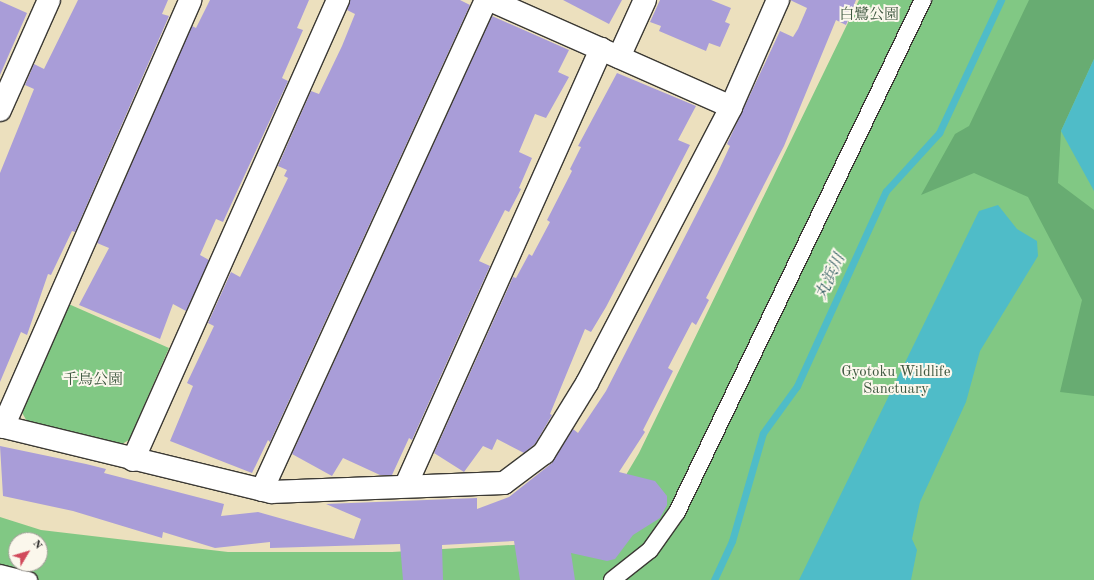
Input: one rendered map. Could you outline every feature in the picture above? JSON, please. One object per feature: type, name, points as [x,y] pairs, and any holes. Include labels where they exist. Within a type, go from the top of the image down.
[{"type":"street","points":[[0,110],[49,0]]},
{"type":"street","points":[[190,0],[2,427],[133,460],[262,490],[504,483],[544,453],[587,384],[731,107],[778,0]]},
{"type":"street","points":[[133,460],[338,0]]},
{"type":"street","points":[[262,490],[486,0]]},
{"type":"street","points":[[490,0],[731,107]]},
{"type":"street","points":[[406,485],[610,53],[645,0]]},
{"type":"street","points":[[612,580],[650,550],[677,512],[923,0]]},
{"type":"street","points":[[0,573],[29,580]]},
{"type":"green space","name":"Gyotoku Wildlife Sanctuary","points":[[859,0],[1094,0],[1094,580],[0,580],[0,517],[41,530],[228,552],[392,552],[529,544],[604,512],[639,453]]},
{"type":"green space","points":[[1029,0],[1094,0],[1094,59],[1061,131],[1058,183],[1094,210],[1094,396],[1060,392],[1082,300],[1028,197],[974,173],[921,195],[955,134],[969,126]]},
{"type":"green space","name":"千鳥公園","points":[[64,302],[169,348],[129,440],[117,447],[29,425],[20,409]]},
{"type":"water","points":[[1094,59],[1094,191],[1061,131]]},
{"type":"water","points":[[998,205],[1017,229],[1037,241],[1038,256],[980,351],[966,402],[920,502],[912,539],[917,550],[911,580],[799,580],[979,211]]},
{"type":"building","points":[[78,0],[168,0],[162,14],[169,16],[75,232],[72,231],[51,275],[48,274],[27,335],[21,332],[0,382],[0,173],[34,89],[25,85],[34,64],[44,69]]},
{"type":"building","points":[[210,0],[309,0],[297,28],[303,30],[282,78],[288,81],[223,222],[216,219],[200,255],[209,260],[186,311],[173,304],[160,339],[79,305],[109,248],[97,243],[192,26],[196,28]]},
{"type":"building","points":[[350,0],[460,0],[470,5],[270,442],[268,440],[252,473],[170,441],[193,386],[187,383],[214,326],[208,323],[231,272],[240,277],[288,178],[284,176],[287,170],[278,166],[311,91],[319,94],[342,46],[355,14],[347,10]]},
{"type":"building","points":[[563,0],[622,0],[609,24]]},
{"type":"building","points":[[660,0],[711,0],[731,8],[725,22],[730,24],[720,47],[709,43],[706,51],[659,31],[661,26],[650,22]]},
{"type":"building","points":[[790,0],[856,0],[846,25],[836,20],[784,146],[706,298],[709,300],[696,325],[692,322],[668,368],[673,371],[643,430],[645,432],[619,472],[655,481],[667,496],[667,505],[660,518],[633,535],[615,559],[607,561],[571,553],[575,580],[520,580],[514,541],[442,545],[443,580],[403,580],[400,544],[270,548],[270,542],[215,548],[163,532],[162,538],[73,511],[3,496],[0,446],[106,469],[104,473],[224,504],[221,516],[258,512],[354,539],[361,519],[326,504],[477,498],[477,509],[509,497],[552,463],[573,429],[578,433],[606,391],[717,174],[730,146],[727,144],[780,31],[793,37],[798,29],[807,8]]},
{"type":"building","points":[[0,1],[27,13],[0,75]]},
{"type":"building","points":[[492,16],[569,50],[558,72],[569,77],[546,118],[535,114],[519,152],[532,158],[519,188],[521,189],[509,212],[505,210],[479,261],[490,266],[412,440],[409,438],[392,475],[380,475],[343,458],[332,476],[292,454]]},
{"type":"building","points":[[617,73],[696,106],[678,140],[690,145],[606,307],[591,332],[585,329],[550,414],[552,415],[535,444],[524,453],[497,439],[492,450],[483,446],[464,472],[434,453],[513,277],[516,278],[529,254],[532,256],[550,222],[547,220],[572,171],[570,169],[581,147],[578,146]]},
{"type":"waterway","name":"丸浜川","points":[[714,580],[732,541],[763,433],[797,386],[886,191],[939,133],[1001,0]]},
{"type":"park label","name":"白鷺公園","points":[[869,16]]}]
